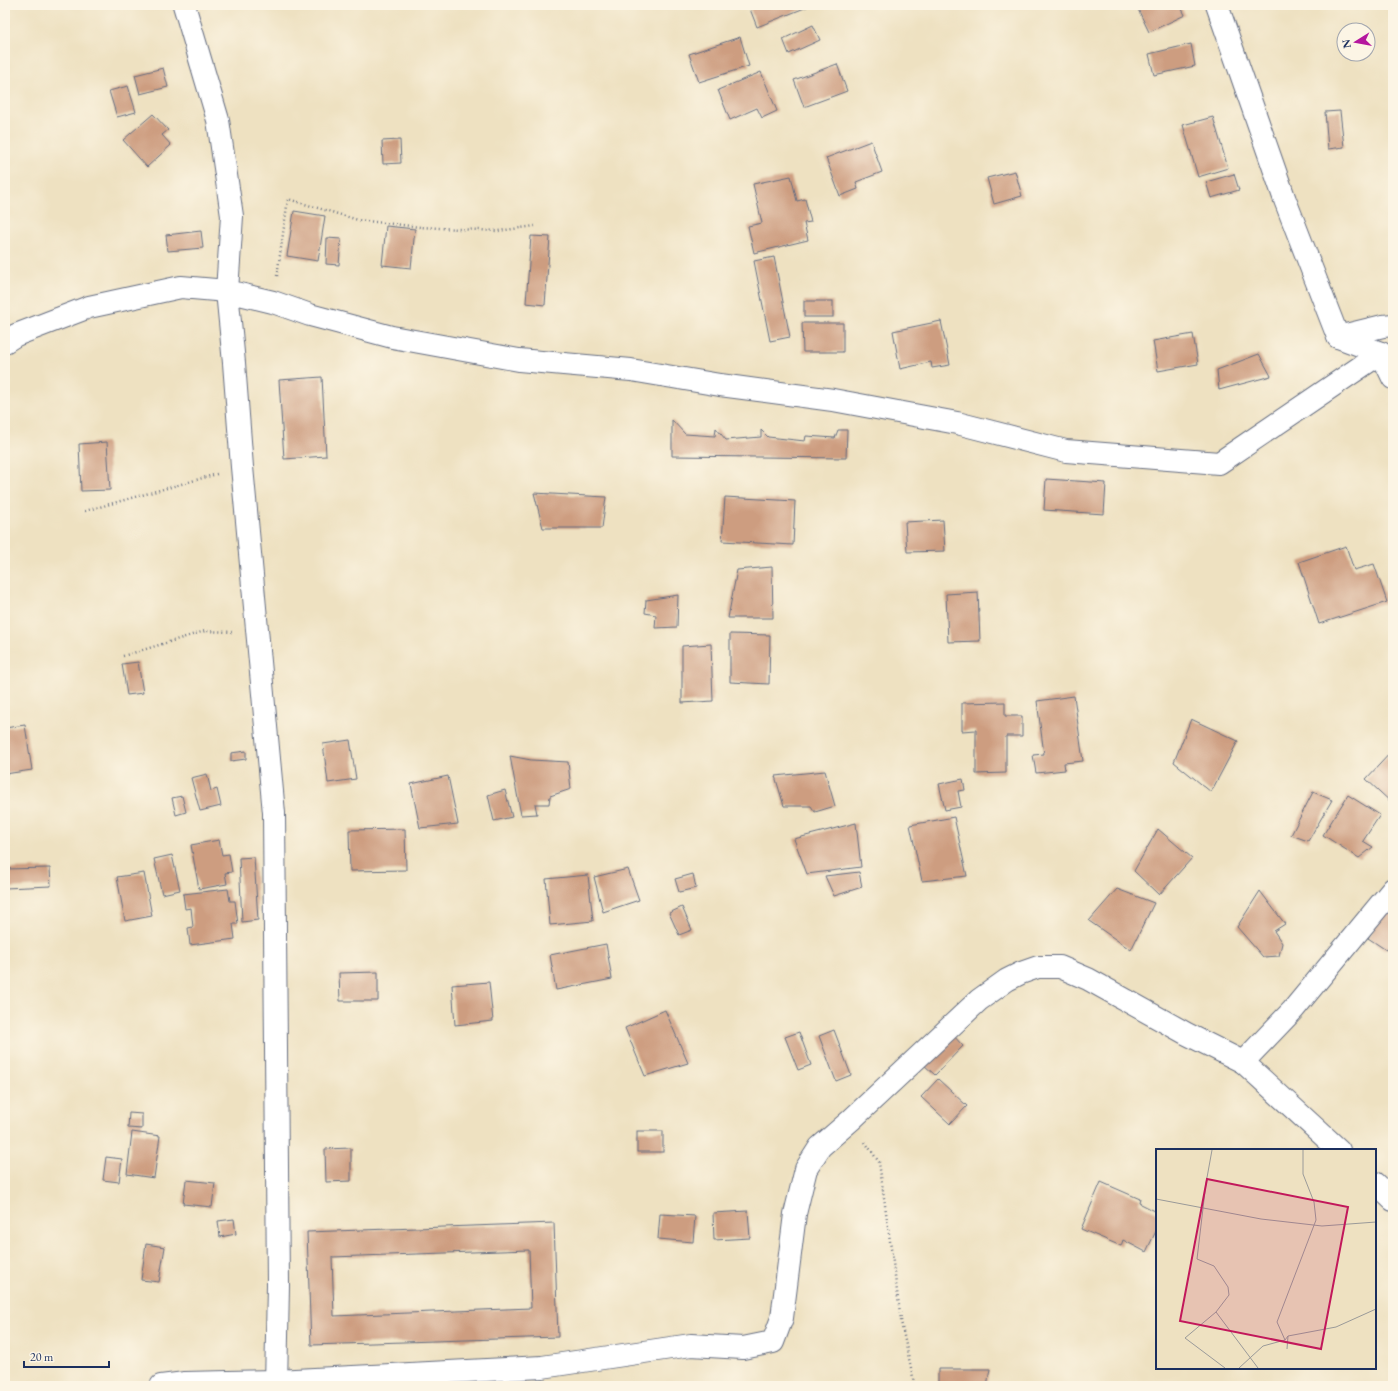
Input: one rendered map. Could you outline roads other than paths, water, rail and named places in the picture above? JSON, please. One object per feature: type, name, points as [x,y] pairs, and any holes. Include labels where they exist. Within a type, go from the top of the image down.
[{"type":"street","points":[[184,5],[218,120],[232,216],[227,291],[274,813],[278,1285],[276,1383]]},
{"type":"street","points":[[1218,5],[1285,200],[1338,337],[1381,353],[1393,378]]},
{"type":"street","points":[[5,342],[16,335],[89,307],[181,287],[227,291],[273,302],[310,315],[392,337],[519,360],[631,370],[720,385],[833,400],[957,423],[1066,451],[1219,463],[1381,353]]},
{"type":"street","points":[[1338,337],[1393,325]]},
{"type":"street","points":[[1243,1062],[1293,1010],[1393,889]]},
{"type":"street","points":[[161,1386],[185,1383],[276,1383],[542,1367],[691,1345],[743,1348],[773,1342],[782,1318],[795,1214],[806,1169],[820,1147],[851,1120],[979,1000],[1007,980],[1038,967],[1060,967],[1088,979],[1187,1034],[1243,1062],[1338,1149]]},
{"type":"street","points":[[1376,1184],[1393,1200]]}]
